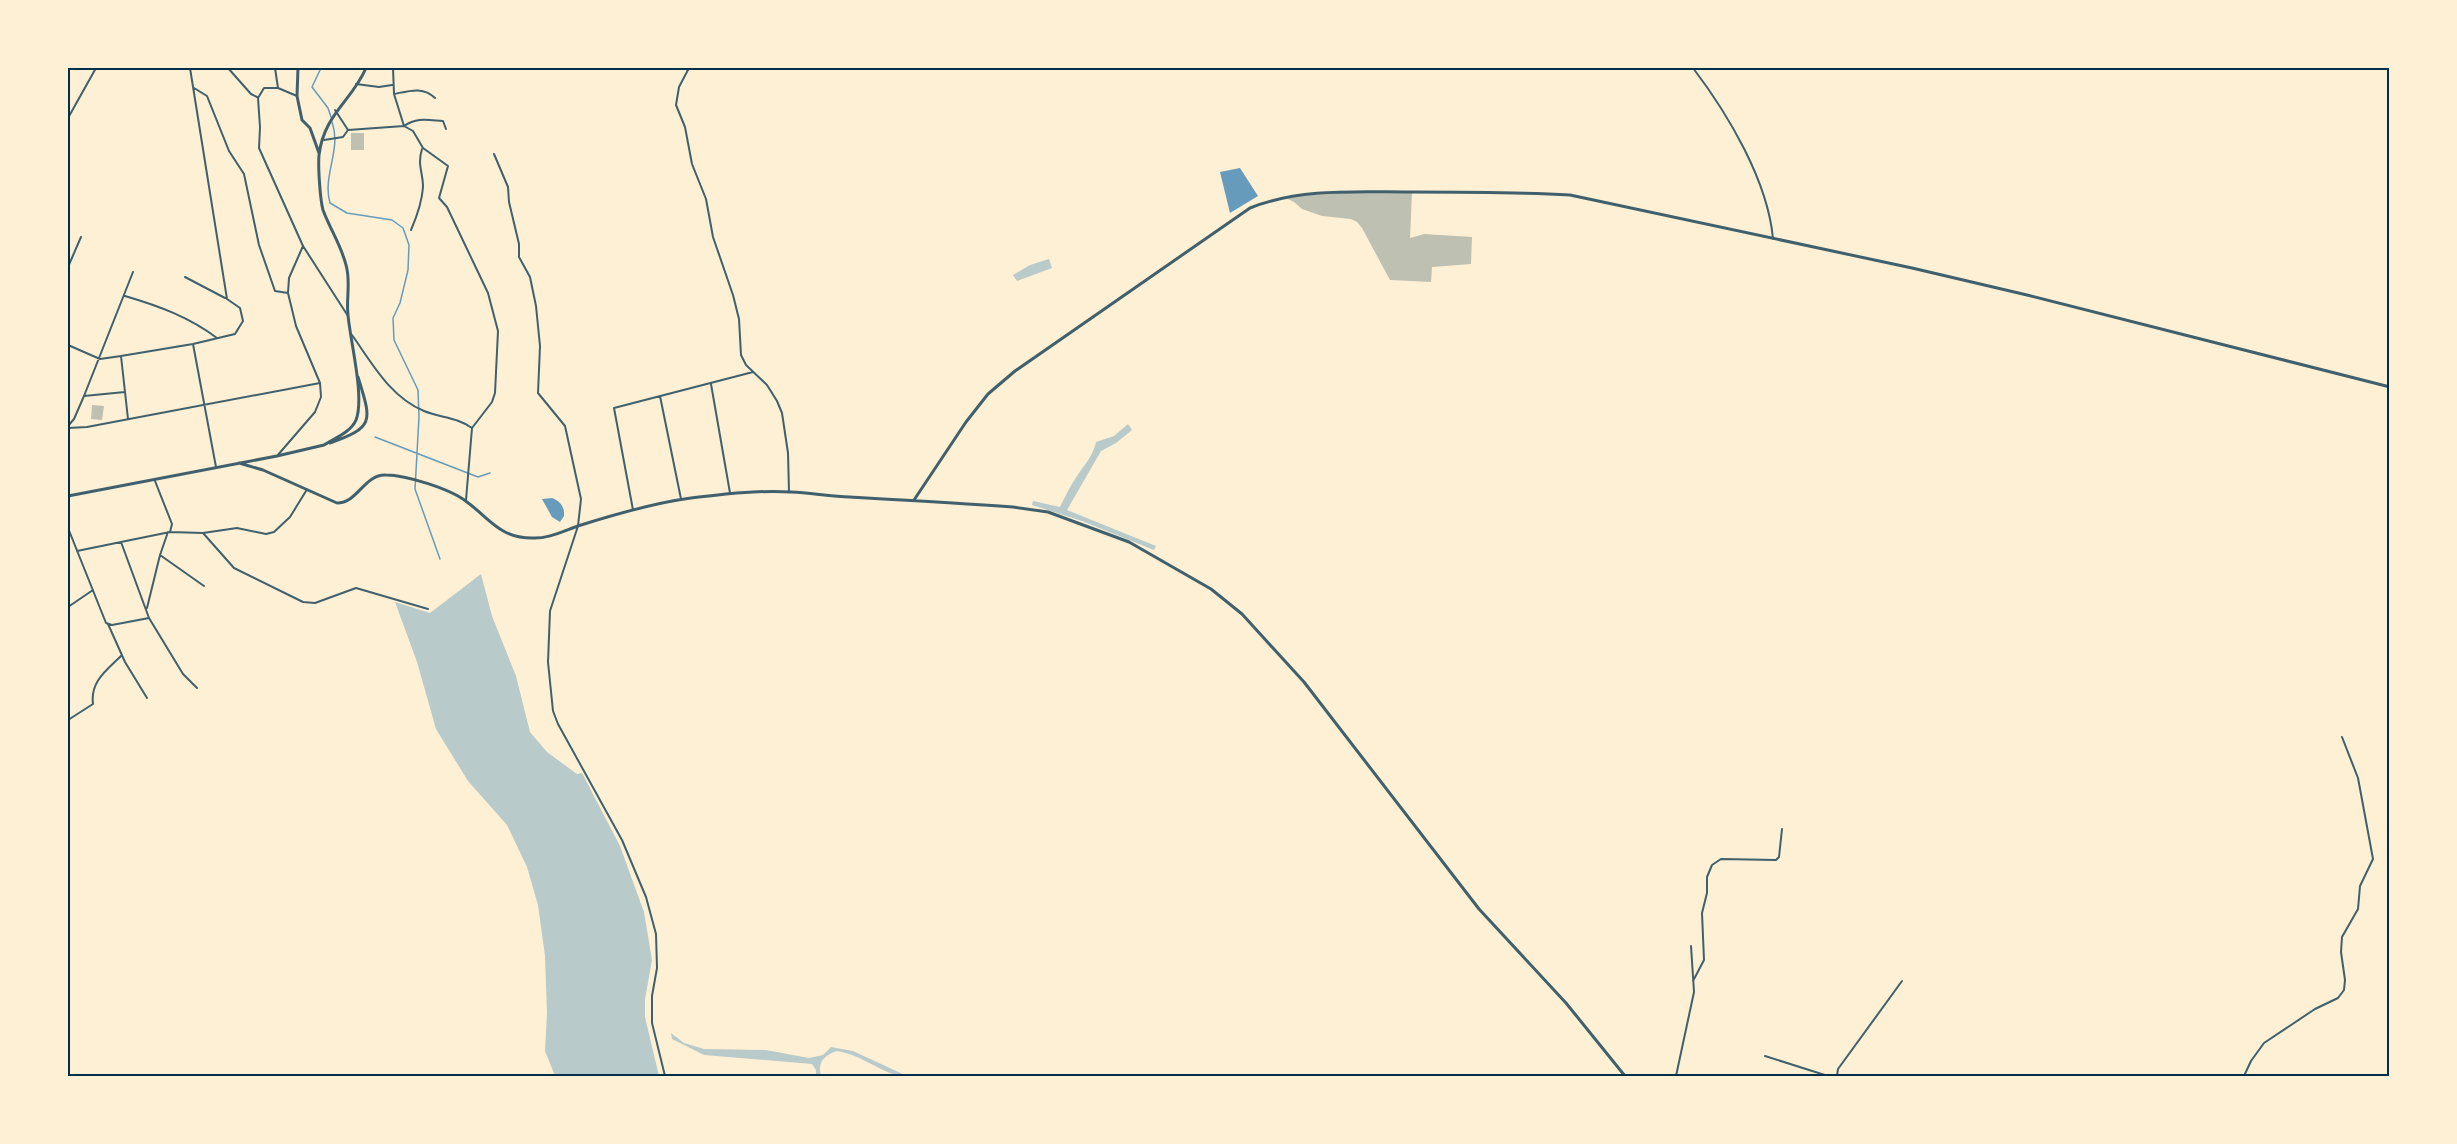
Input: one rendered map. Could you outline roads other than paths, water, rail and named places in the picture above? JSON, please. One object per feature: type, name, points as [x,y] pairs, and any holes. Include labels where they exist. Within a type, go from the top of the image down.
[{"type":"street","points":[[68,118],[96,68]]},
{"type":"street","points":[[190,68],[227,299]]},
{"type":"street","points":[[228,68],[251,94],[258,98]]},
{"type":"street","points":[[275,68],[278,88]]},
{"type":"street","points":[[298,68],[297,96],[302,120],[310,128],[319,155],[322,208],[342,250],[348,269],[348,316],[357,373],[355,422],[347,431],[324,445]]},
{"type":"street","points":[[319,155],[328,121],[366,68]]},
{"type":"street","points":[[393,68],[394,94],[404,126],[413,131],[423,148],[448,166],[439,198],[447,207],[488,293],[498,331],[495,393],[492,402],[472,428],[466,500]]},
{"type":"street","points":[[689,68],[679,87],[676,105],[685,127],[692,164],[706,199],[713,237],[733,295],[739,319],[741,355],[746,365],[767,386],[782,413],[788,453],[789,492]]},
{"type":"street","points":[[1693,68],[1714,95],[1759,181],[1771,214],[1773,238]]},
{"type":"street","points":[[356,84],[379,87],[393,85]]},
{"type":"street","points":[[193,88],[207,96],[229,151],[244,174],[259,245],[274,291],[288,293]]},
{"type":"street","points":[[297,96],[278,88],[264,88],[258,98],[259,148],[303,246],[348,316]]},
{"type":"street","points":[[394,94],[413,90],[429,92],[435,98]]},
{"type":"street","points":[[335,110],[348,130]]},
{"type":"street","points":[[348,130],[404,126],[412,120],[421,119],[443,121],[446,129]]},
{"type":"street","points":[[324,140],[343,137],[348,130]]},
{"type":"street","points":[[411,230],[420,207],[423,185],[419,168],[423,148]]},
{"type":"street","points":[[494,154],[508,187],[509,202],[519,244],[519,257],[530,277],[536,306],[540,346],[538,393],[565,426],[581,499],[578,526],[550,611],[549,662],[554,711],[558,724],[622,840],[646,897],[656,934],[657,968],[652,996],[652,1023],[664,1077]]},
{"type":"street","points":[[914,500],[988,393],[1015,371],[1241,214],[1272,199],[1350,192],[1516,192],[1570,195],[2027,295],[2390,387]]},
{"type":"street","points":[[68,267],[81,237]]},
{"type":"street","points":[[277,456],[315,412],[321,397],[320,383],[296,326],[288,293],[289,278],[303,246]]},
{"type":"street","points":[[68,427],[74,419],[100,359],[133,272]]},
{"type":"street","points":[[68,345],[100,359],[193,344],[235,334],[243,321],[240,308],[185,277]]},
{"type":"street","points":[[125,296],[164,307],[202,327],[217,338]]},
{"type":"street","points":[[352,335],[386,383],[412,405],[462,420],[472,428]]},
{"type":"street","points":[[193,344],[216,467]]},
{"type":"street","points":[[121,356],[128,419]]},
{"type":"street","points":[[633,510],[614,408],[753,372]]},
{"type":"street","points":[[68,496],[277,456],[324,445],[352,435],[359,432],[367,421],[367,408],[357,373]]},
{"type":"street","points":[[68,427],[87,427],[320,383]]},
{"type":"street","points":[[711,383],[730,493]]},
{"type":"street","points":[[84,396],[125,392]]},
{"type":"street","points":[[660,396],[681,499]]},
{"type":"street","points":[[240,463],[263,470],[332,502],[342,503],[352,498],[370,480],[379,475],[387,474],[412,480],[446,490],[466,500],[493,526],[511,535],[533,538],[556,534],[633,510],[681,499],[730,493],[789,492],[1013,507],[1048,512],[1129,542],[1211,589],[1242,614],[1304,682],[1479,909],[1566,1003],[1625,1077]]},
{"type":"street","points":[[146,610],[159,555],[172,524],[155,479]]},
{"type":"street","points":[[77,551],[169,532],[203,533],[237,528],[266,534],[274,532],[290,517],[306,491]]},
{"type":"street","points":[[68,528],[122,655],[147,698]]},
{"type":"street","points":[[203,533],[234,567],[303,602],[315,603],[356,588],[428,609]]},
{"type":"street","points":[[121,542],[149,618],[183,674],[197,688]]},
{"type":"street","points":[[159,555],[204,586]]},
{"type":"street","points":[[68,607],[93,590]]},
{"type":"street","points":[[108,624],[149,618]]},
{"type":"street","points":[[68,720],[93,704],[92,695],[99,678],[122,655]]},
{"type":"street","points":[[2244,1077],[2251,1061],[2264,1043],[2315,1009],[2338,998],[2344,990],[2342,937],[2358,909],[2360,886],[2373,859],[2358,778],[2342,737]]},
{"type":"street","points":[[1693,981],[1704,960],[1702,913],[1707,893],[1707,877],[1712,866],[1721,859],[1776,860],[1779,857],[1782,829]]},
{"type":"street","points":[[1676,1077],[1694,992],[1691,946]]},
{"type":"street","points":[[1837,1077],[1838,1069],[1902,981]]},
{"type":"street","points":[[1765,1056],[1828,1077]]},
{"type":"water","points":[[1240,168],[1258,196],[1230,213],[1220,172]]},
{"type":"water","points":[[552,498],[560,503],[564,510],[564,516],[560,522],[552,517],[542,499]]},
{"type":"waterway","points":[[321,68],[312,87],[328,108],[331,117]]},
{"type":"waterway","points":[[332,122],[335,142],[328,183],[330,203],[347,213],[392,220],[403,228],[409,245],[408,270],[400,303],[393,318],[394,340],[418,390],[419,417],[415,489],[440,559]]},
{"type":"waterway","points":[[375,437],[478,477],[490,473]]}]
